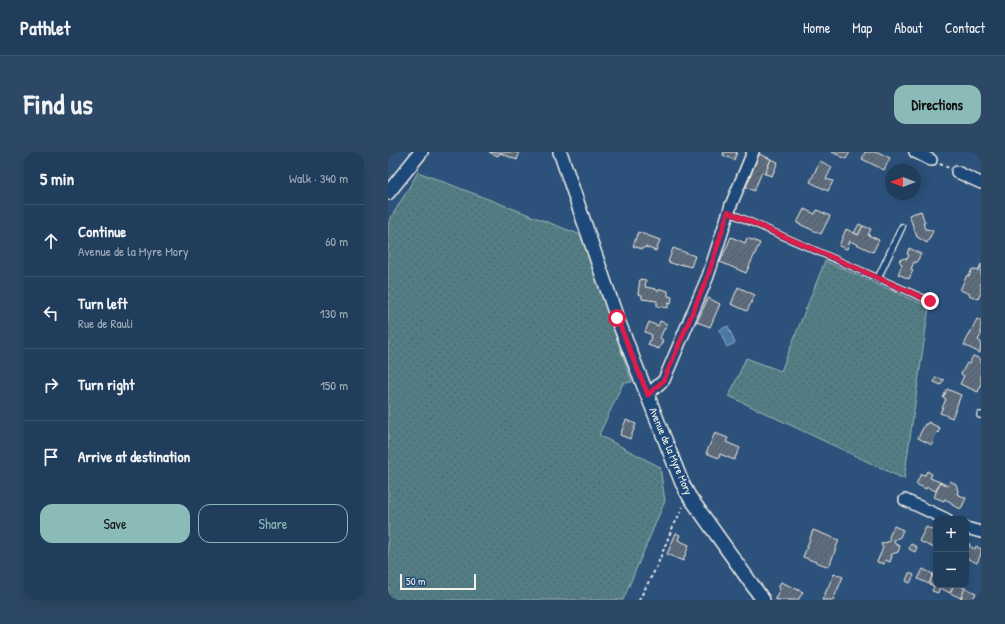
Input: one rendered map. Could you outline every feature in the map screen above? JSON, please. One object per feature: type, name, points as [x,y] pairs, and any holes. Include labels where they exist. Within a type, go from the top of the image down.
[{"type":"street","points":[[388,193],[421,152]]},
{"type":"street","name":"Avenue de la Myre Mory","points":[[560,152],[617,318],[682,483],[689,496],[763,600]]},
{"type":"street","points":[[648,395],[664,380],[708,276],[728,212],[753,152]]},
{"type":"street","points":[[915,152],[931,160]]},
{"type":"street","points":[[957,172],[981,184]]},
{"type":"street","points":[[905,500],[940,516]]},
{"type":"street","points":[[969,529],[981,532]]},
{"type":"lane","points":[[728,212],[930,301]]},
{"type":"lane","points":[[878,278],[902,227]]},
{"type":"path","points":[[931,160],[957,172]]},
{"type":"path","points":[[639,600],[657,566],[671,531],[689,496]]},
{"type":"green space","points":[[418,172],[581,235],[632,382],[623,383],[599,435],[660,467],[665,501],[623,600],[388,600],[388,223]]},
{"type":"green space","points":[[825,261],[929,307],[904,479],[729,396],[746,358],[781,371]]},
{"type":"water","points":[[728,326],[735,343],[727,347],[719,330]]},
{"type":"building","points":[[489,152],[515,152],[519,154],[517,160],[500,153],[498,156]]},
{"type":"building","points":[[724,152],[737,152],[734,160],[723,155]]},
{"type":"building","points":[[832,152],[850,152],[846,159]]},
{"type":"building","points":[[865,152],[878,152],[890,158],[887,164],[885,164],[884,170],[862,159]]},
{"type":"building","points":[[759,154],[771,159],[765,174],[762,172],[754,191],[746,187]]},
{"type":"building","points":[[771,159],[778,162],[772,176],[765,174]]},
{"type":"building","points":[[820,161],[832,167],[826,179],[833,181],[828,191],[810,182]]},
{"type":"building","points":[[804,209],[815,214],[817,210],[830,216],[821,234],[797,223]]},
{"type":"building","points":[[921,211],[925,223],[923,223],[925,229],[933,231],[927,243],[917,237],[909,215]]},
{"type":"building","points":[[859,224],[863,226],[858,235],[854,233]]},
{"type":"building","points":[[863,226],[871,229],[868,235],[879,240],[873,252],[850,241],[847,249],[839,246],[846,229],[858,235]]},
{"type":"building","points":[[638,232],[660,240],[656,251],[645,247],[642,249],[633,246]]},
{"type":"building","points":[[731,237],[745,243],[747,238],[760,243],[746,273],[720,262]]},
{"type":"building","points":[[673,248],[695,256],[691,267],[668,262]]},
{"type":"building","points":[[909,248],[921,254],[916,263],[914,262],[911,269],[913,270],[909,279],[898,274],[902,265],[899,260],[905,258],[907,259],[909,255],[907,254]]},
{"type":"building","points":[[981,264],[981,293],[978,299],[960,290],[967,275],[969,276],[972,269],[978,271]]},
{"type":"building","points":[[640,279],[646,280],[645,287],[659,291],[660,289],[668,291],[668,296],[672,297],[671,304],[668,303],[668,308],[657,306],[657,301],[642,299],[642,295],[638,294]]},
{"type":"building","points":[[738,287],[755,295],[747,311],[731,304]]},
{"type":"building","points":[[708,298],[720,304],[710,327],[697,322]]},
{"type":"building","points":[[977,319],[981,321],[981,335],[978,340],[981,342],[980,353],[964,345]]},
{"type":"building","points":[[660,321],[667,324],[660,338],[663,340],[659,349],[648,345],[652,335],[645,332],[649,322],[658,326]]},
{"type":"building","points":[[973,356],[981,359],[981,385],[978,392],[960,384],[964,376],[961,374]]},
{"type":"building","points":[[936,377],[944,380],[941,385],[934,382]]},
{"type":"building","points":[[947,389],[961,395],[952,418],[940,413],[946,399],[943,398]]},
{"type":"building","points":[[626,420],[636,424],[630,439],[620,435]]},
{"type":"building","points":[[928,422],[940,428],[933,439],[932,445],[918,438],[925,424]]},
{"type":"building","points":[[715,433],[728,438],[726,442],[740,448],[734,460],[720,454],[719,458],[706,453]]},
{"type":"building","points":[[927,471],[932,474],[930,478],[940,482],[936,491],[927,487],[926,489],[916,484],[921,474],[925,475]]},
{"type":"building","points":[[950,481],[956,484],[958,491],[957,494],[966,498],[961,509],[952,505],[952,503],[945,499],[944,501],[934,497],[940,482],[948,486]]},
{"type":"building","points":[[894,526],[903,530],[900,537],[894,540],[895,544],[900,546],[898,552],[892,554],[890,562],[885,560],[884,564],[877,562],[883,548],[881,544],[890,541],[889,537]]},
{"type":"building","points":[[926,527],[933,530],[933,548],[919,541]]},
{"type":"building","points":[[813,530],[839,540],[829,567],[803,557]]},
{"type":"building","points":[[676,533],[680,535],[678,540],[689,545],[683,561],[667,554]]},
{"type":"building","points":[[911,544],[917,547],[915,552],[909,549]]},
{"type":"building","points":[[969,546],[975,549],[976,546],[981,549],[981,554],[977,563],[969,559]]},
{"type":"building","points":[[923,569],[933,574],[929,584],[918,579]]},
{"type":"building","points":[[909,573],[914,575],[910,583],[906,581]]},
{"type":"building","points":[[834,574],[843,577],[833,600],[822,600]]},
{"type":"building","points":[[933,574],[933,586],[929,584]]},
{"type":"building","points":[[781,582],[803,592],[798,600],[775,599]]},
{"type":"building","points":[[933,588],[940,588],[938,593],[932,591]]},
{"type":"building","points":[[940,588],[952,588],[950,593]]},
{"type":"building","points":[[952,588],[965,588],[961,598],[950,593]]},
{"type":"building","points":[[965,588],[976,593],[973,600],[961,598]]},
{"type":"route","points":[[617,318],[648,395],[664,380],[708,276],[728,212],[930,301]]}]
